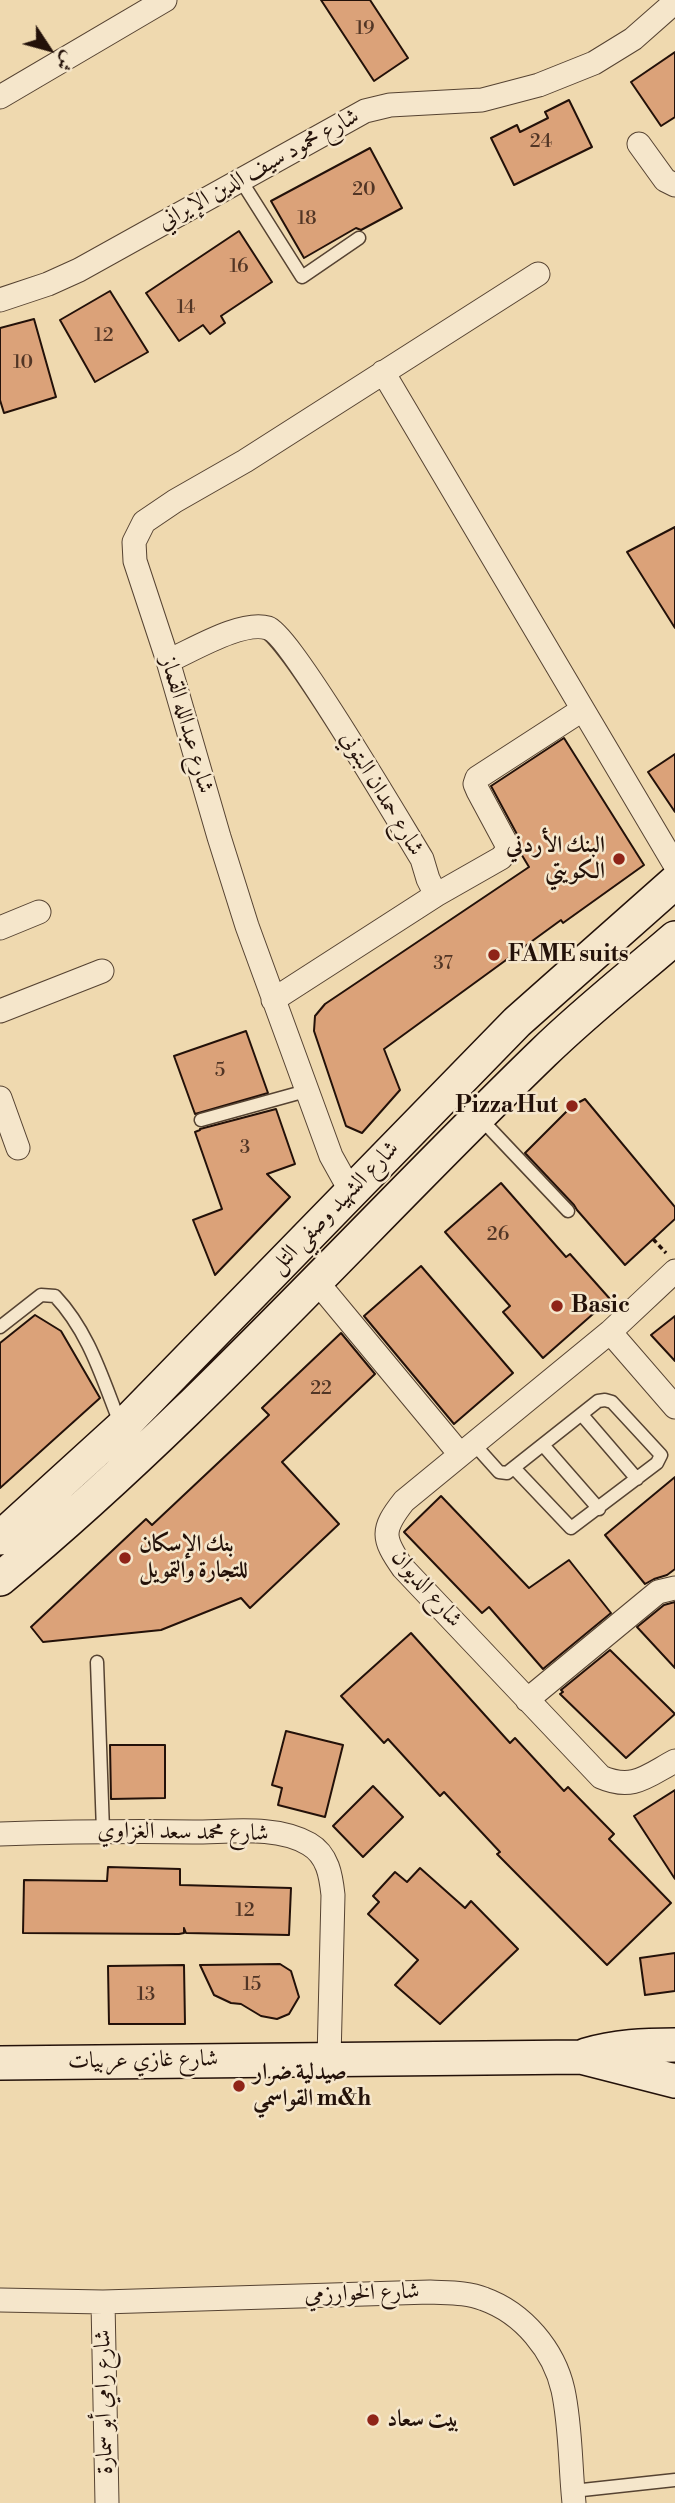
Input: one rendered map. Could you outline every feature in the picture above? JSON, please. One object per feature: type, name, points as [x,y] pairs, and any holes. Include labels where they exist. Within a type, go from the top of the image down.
[{"type":"main road","name":"شارع الشهيد وصفي التل","points":[[0,1538],[122,1427],[516,1023],[675,882]]},
{"type":"main road","name":"شارع الشهيد وصفي التل","points":[[0,1579],[218,1382],[545,1051],[675,938]]},
{"type":"main road","name":"شارع غازي عربيات","points":[[581,2057],[609,2048],[631,2045],[675,2045]]},
{"type":"main road","name":"شارع غازي عربيات","points":[[0,2063],[581,2057],[675,2081]]},
{"type":"street","points":[[0,97],[165,0]]},
{"type":"street","name":"شارع محمود سيف الدين الإيراني","points":[[0,300],[48,285],[79,270],[365,111],[390,104],[482,100],[539,85],[583,68],[632,38],[675,2]]},
{"type":"street","points":[[639,144],[665,180],[675,185]]},
{"type":"street","name":"شارع عبدالله القماز","points":[[351,1192],[331,1156],[273,1000],[219,837],[168,661],[135,561],[134,542],[144,522],[175,501],[245,461],[538,274]]},
{"type":"street","points":[[383,372],[675,864]]},
{"type":"street","name":"شارع حمدان البتوني","points":[[168,661],[239,629],[258,626],[272,629],[284,642],[329,709],[422,859],[436,895]]},
{"type":"street","points":[[273,1000],[436,895],[501,858],[508,849],[475,784],[477,779],[582,710]]},
{"type":"street","points":[[0,928],[39,912]]},
{"type":"street","points":[[0,1011],[102,971]]},
{"type":"street","points":[[0,1098],[18,1148]]},
{"type":"street","name":"شارع الديوان","points":[[675,1271],[610,1332],[404,1501],[391,1517],[385,1530],[388,1547],[403,1568],[601,1777],[617,1784],[639,1780],[675,1761]]},
{"type":"street","points":[[317,1282],[466,1448]]},
{"type":"street","points":[[610,1332],[675,1407]]},
{"type":"street","points":[[527,1700],[658,1592],[675,1588]]},
{"type":"street","name":"شارع محمد سعد الغزاوي","points":[[0,1834],[103,1831],[254,1832],[288,1835],[311,1844],[322,1856],[331,1875],[333,1895],[329,2059]]},
{"type":"street","name":"شارع الخوارزمي","points":[[0,2301],[103,2301],[430,2292],[483,2298],[521,2321],[536,2335],[551,2359],[562,2387],[567,2416],[573,2497]]},
{"type":"street","name":"شارع رامي أبو سمارة","points":[[103,2301],[107,2503]]},
{"type":"lane","points":[[240,180],[302,277],[359,238]]},
{"type":"lane","points":[[201,1120],[306,1091]]},
{"type":"lane","points":[[479,1117],[568,1211]]},
{"type":"lane","points":[[0,1327],[41,1295],[55,1296],[86,1336],[122,1427]]},
{"type":"lane","points":[[466,1448],[499,1472],[507,1473],[598,1401],[605,1400],[612,1402],[661,1455],[657,1463],[571,1528],[514,1468]]},
{"type":"lane","points":[[582,1415],[637,1479]]},
{"type":"lane","points":[[543,1445],[599,1509]]},
{"type":"lane","points":[[97,1662],[103,1831]]},
{"type":"lane","points":[[573,2497],[675,2480]]},
{"type":"path","points":[[653,1239],[657,1244]]},
{"type":"building","points":[[321,0],[370,0],[408,58],[374,81]]},
{"type":"building","points":[[675,52],[675,117],[661,126],[631,82]]},
{"type":"building","points":[[569,100],[592,147],[514,185],[491,138],[517,125],[520,132],[548,118],[545,112]]},
{"type":"building","points":[[370,148],[402,208],[361,230],[356,228],[304,258],[271,201]]},
{"type":"building","points":[[239,231],[272,282],[221,316],[225,323],[210,334],[203,325],[179,341],[146,293]]},
{"type":"building","points":[[110,291],[148,352],[95,382],[60,320]]},
{"type":"building","points":[[34,319],[56,397],[4,413],[0,400],[0,328]]},
{"type":"building","points":[[675,527],[675,628],[627,552]]},
{"type":"building","points":[[564,738],[644,865],[563,923],[561,920],[384,1049],[400,1090],[362,1133],[346,1126],[314,1031],[315,1016],[325,1004],[529,867],[520,852],[519,838],[491,786]]},
{"type":"building","points":[[675,754],[675,812],[648,772]]},
{"type":"building","points":[[246,1031],[268,1093],[195,1114],[174,1056]]},
{"type":"building","points":[[585,1099],[675,1207],[675,1219],[625,1265],[525,1153],[572,1106]]},
{"type":"building","points":[[276,1109],[295,1164],[267,1174],[290,1197],[215,1275],[193,1220],[222,1209],[195,1132]]},
{"type":"building","points":[[501,1183],[566,1257],[570,1254],[610,1299],[543,1358],[503,1312],[510,1306],[445,1232]]},
{"type":"building","points":[[421,1266],[513,1373],[454,1424],[364,1316]]},
{"type":"building","points":[[35,1315],[61,1331],[100,1398],[0,1488],[0,1343]]},
{"type":"building","points":[[675,1316],[675,1361],[651,1335]]},
{"type":"building","points":[[341,1333],[375,1374],[282,1462],[339,1524],[250,1608],[241,1598],[161,1630],[43,1642],[31,1627],[146,1519],[152,1525],[269,1415],[262,1408]]},
{"type":"building","points":[[675,1477],[675,1569],[645,1584],[605,1535]]},
{"type":"building","points":[[441,1496],[529,1588],[569,1560],[611,1613],[543,1669],[489,1607],[482,1613],[404,1532]]},
{"type":"building","points":[[675,1602],[675,1668],[637,1627],[664,1605]]},
{"type":"building","points":[[411,1633],[510,1743],[515,1738],[564,1791],[568,1787],[614,1834],[609,1839],[671,1903],[607,1965],[497,1854],[500,1852],[444,1792],[440,1796],[388,1739],[384,1743],[341,1696]]},
{"type":"building","points":[[610,1650],[675,1714],[626,1758],[560,1694],[563,1692],[561,1690]]},
{"type":"building","points":[[286,1731],[343,1745],[325,1817],[278,1805],[282,1788],[272,1785]]},
{"type":"building","points":[[110,1745],[165,1745],[165,1798],[111,1799]]},
{"type":"building","points":[[373,1786],[403,1817],[363,1857],[333,1826]]},
{"type":"building","points":[[675,1790],[675,1879],[634,1816]]},
{"type":"building","points":[[108,1867],[180,1869],[180,1885],[291,1888],[289,1935],[186,1933],[184,1928],[184,1933],[179,1934],[23,1933],[24,1880],[107,1881]]},
{"type":"building","points":[[420,1868],[465,1908],[471,1901],[518,1949],[440,2024],[395,1985],[418,1960],[368,1914],[379,1902],[373,1896],[395,1872],[407,1882]]},
{"type":"building","points":[[675,1953],[675,1991],[645,1995],[640,1958]]},
{"type":"building","points":[[280,1964],[291,1971],[299,1997],[289,2014],[277,2019],[261,2016],[241,2004],[231,2003],[214,1995],[200,1965]]},
{"type":"building","points":[[184,1965],[185,2024],[109,2024],[108,1966]]},
{"type":"place","name":"البنك الأردني الكويتي","points":[[619,859]]},
{"type":"place","name":"FAME suits","points":[[494,955]]},
{"type":"place","name":"Pizza Hut","points":[[572,1106]]},
{"type":"place","name":"Basic","points":[[557,1306]]},
{"type":"place","name":"بنك الإسكان للتجارة والتمويل","points":[[125,1558]]},
{"type":"place","name":"صيدلية ضرار القواسمي m&h","points":[[239,2086]]},
{"type":"place","name":"بيت سعاد","points":[[373,2420]]}]
